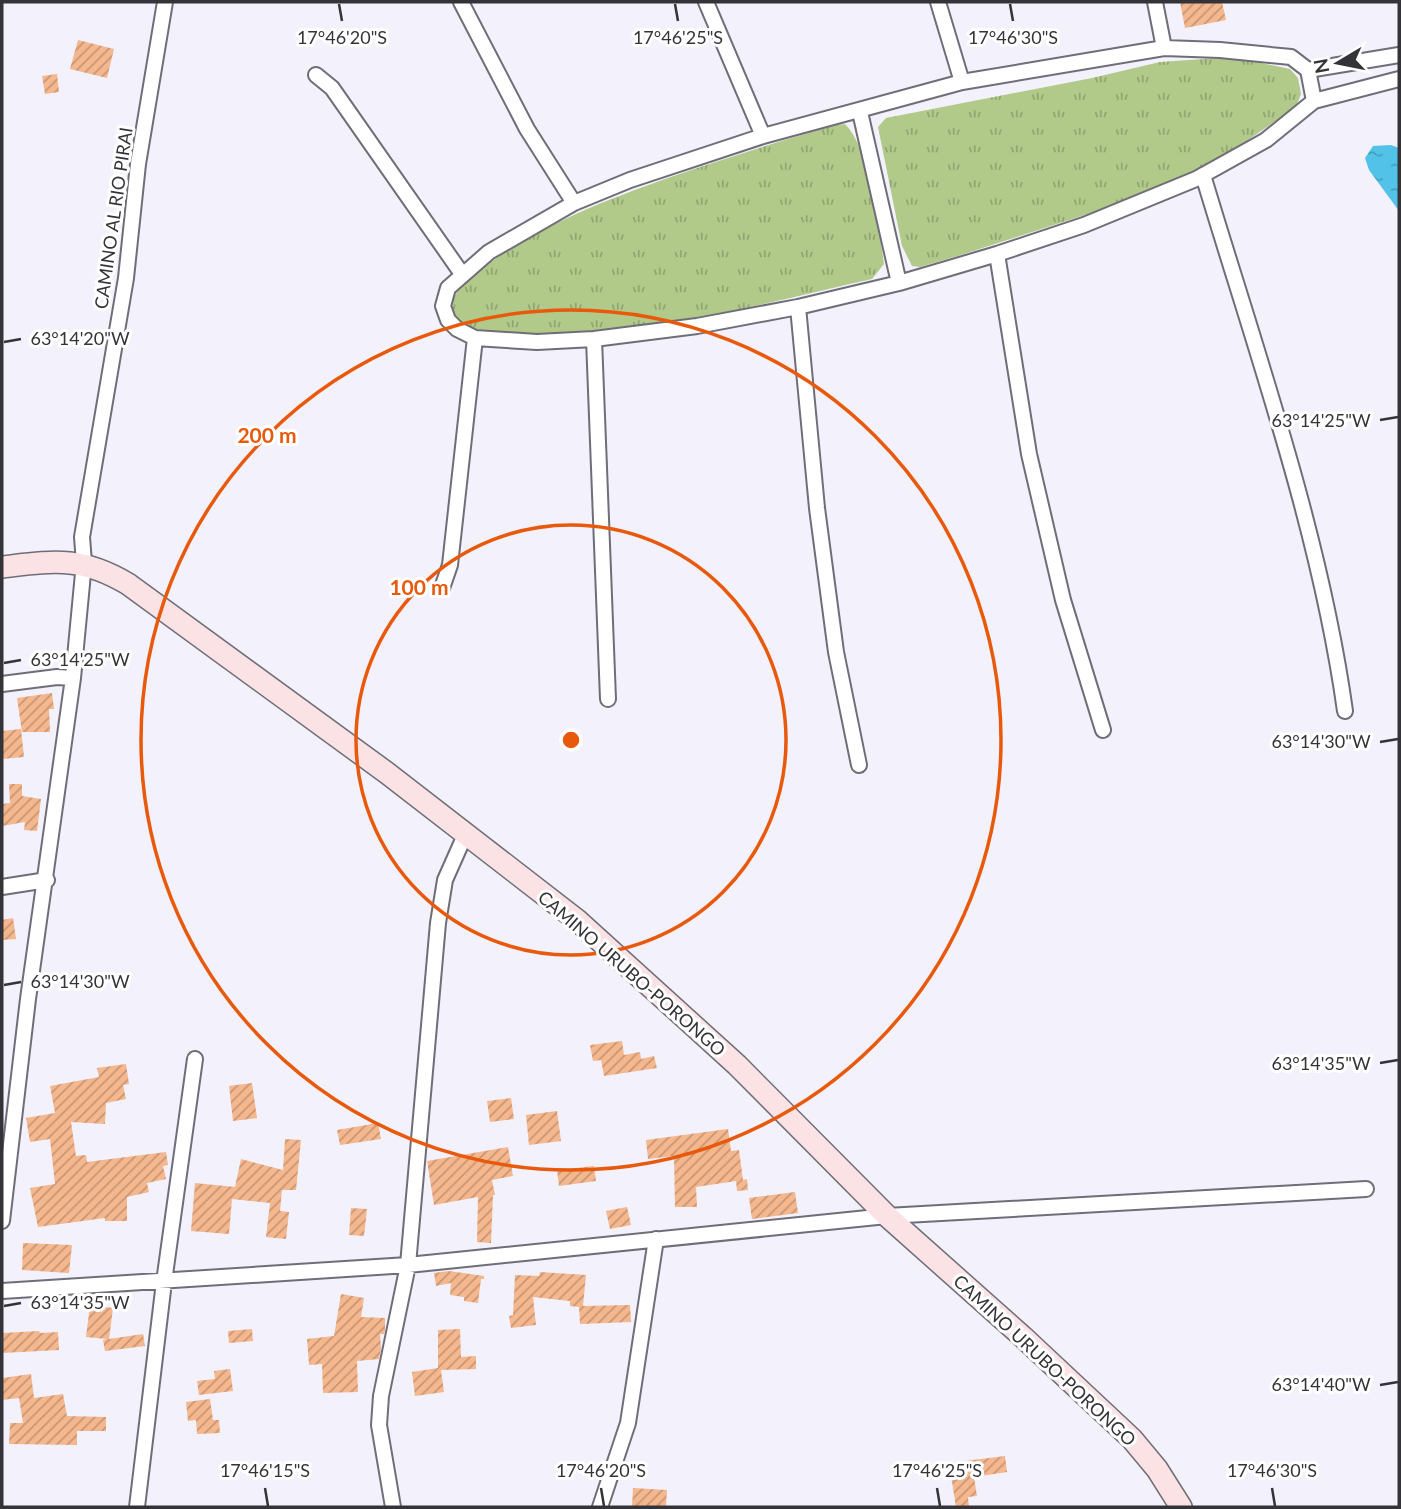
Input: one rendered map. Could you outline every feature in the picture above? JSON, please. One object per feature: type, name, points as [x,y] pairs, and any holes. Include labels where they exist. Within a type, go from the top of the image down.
[{"type":"main road","name":"CAMINO URUBO-PORONGO","points":[[2,567],[44,562],[84,564],[106,570],[387,773],[577,920],[737,1065],[887,1216],[1132,1439],[1157,1469],[1181,1507]]},
{"type":"street","name":"CAMINO AL RIO PIRAI","points":[[2,1221],[9,1100],[29,999],[73,678],[84,564],[82,537],[126,278],[138,164],[165,2]]},
{"type":"street","points":[[460,2],[527,129],[574,203]]},
{"type":"street","points":[[706,2],[763,136]]},
{"type":"street","points":[[938,2],[962,82]]},
{"type":"street","points":[[1155,2],[1164,48]]},
{"type":"street","points":[[1314,101],[1308,70],[1291,57],[1220,50],[1164,48],[962,82],[860,112],[763,136],[630,180],[574,203],[489,252],[448,288],[443,306],[448,320],[457,329],[475,338],[537,342],[594,339],[696,326],[799,307],[899,283],[1084,225],[1203,175],[1266,140],[1314,101],[1399,79]]},
{"type":"street","points":[[1308,70],[1399,55]]},
{"type":"street","points":[[316,75],[332,88],[462,274]]},
{"type":"street","points":[[860,112],[899,283]]},
{"type":"street","points":[[1203,175],[1307,526],[1345,711]]},
{"type":"street","points":[[997,254],[1029,454],[1063,600],[1103,730]]},
{"type":"street","points":[[799,307],[817,508],[836,652],[859,765]]},
{"type":"street","points":[[442,588],[450,565],[475,338]]},
{"type":"street","points":[[594,339],[608,699]]},
{"type":"street","points":[[2,684],[57,677],[73,678]]},
{"type":"street","points":[[393,1507],[379,1425],[381,1396],[408,1265],[438,923],[445,880],[465,835]]},
{"type":"street","points":[[2,887],[47,880]]},
{"type":"street","points":[[137,1507],[164,1282],[195,1059]]},
{"type":"street","points":[[2,1291],[408,1265],[887,1216],[1366,1189]]},
{"type":"street","points":[[600,1507],[628,1423],[656,1239]]},
{"type":"green space","points":[[1232,57],[1290,69],[1298,78],[1301,94],[1296,107],[1232,151],[1186,175],[1136,196],[961,255],[920,267],[912,266],[902,246],[878,127],[886,118],[1160,62]]},
{"type":"green space","points":[[845,124],[854,135],[861,151],[876,211],[884,264],[872,279],[687,320],[592,332],[545,334],[480,330],[462,323],[454,313],[453,300],[469,279],[503,254],[555,224],[582,211],[694,169],[800,135]]},
{"type":"water","points":[[1391,145],[1399,148],[1399,211],[1369,170],[1365,158],[1373,146]]},
{"type":"building","points":[[1180,2],[1222,2],[1226,20],[1185,28]]},
{"type":"building","points":[[78,40],[114,49],[107,78],[70,69]]},
{"type":"building","points":[[57,74],[59,92],[45,94],[42,76]]},
{"type":"building","points":[[52,693],[54,709],[49,709],[50,732],[22,732],[17,698]]},
{"type":"building","points":[[21,729],[24,757],[2,759],[2,731]]},
{"type":"building","points":[[9,784],[22,784],[22,796],[41,799],[37,831],[24,830],[25,822],[2,826],[2,804],[10,803]]},
{"type":"building","points":[[13,918],[16,939],[2,940],[2,920]]},
{"type":"building","points":[[622,1041],[624,1055],[640,1052],[641,1059],[654,1056],[657,1068],[604,1076],[601,1060],[593,1061],[590,1045]]},
{"type":"building","points":[[126,1064],[129,1084],[123,1085],[126,1099],[106,1103],[105,1124],[71,1122],[76,1156],[86,1155],[87,1162],[166,1152],[168,1165],[163,1166],[166,1179],[147,1183],[149,1192],[127,1197],[127,1221],[105,1221],[105,1218],[38,1227],[30,1188],[55,1184],[50,1139],[30,1142],[26,1118],[55,1113],[50,1086],[99,1077],[97,1068]]},
{"type":"building","points":[[252,1083],[257,1118],[233,1121],[229,1086]]},
{"type":"building","points":[[511,1098],[514,1119],[490,1122],[487,1101]]},
{"type":"building","points":[[557,1111],[561,1141],[529,1145],[526,1115]]},
{"type":"building","points":[[378,1123],[381,1139],[340,1145],[337,1130]]},
{"type":"building","points":[[728,1129],[731,1151],[739,1150],[743,1180],[747,1179],[748,1190],[737,1191],[736,1181],[696,1187],[697,1207],[675,1207],[674,1156],[648,1159],[646,1140]]},
{"type":"building","points":[[285,1139],[301,1140],[296,1190],[282,1190],[280,1211],[289,1212],[286,1239],[266,1237],[270,1203],[232,1199],[229,1234],[191,1231],[195,1183],[235,1187],[241,1159],[283,1170]]},
{"type":"building","points":[[508,1147],[513,1176],[492,1180],[495,1195],[491,1243],[477,1242],[478,1197],[434,1205],[427,1161]]},
{"type":"building","points":[[594,1166],[596,1181],[559,1186],[557,1170]]},
{"type":"building","points":[[795,1192],[798,1213],[752,1219],[749,1198]]},
{"type":"building","points":[[627,1207],[631,1225],[610,1229],[606,1211]]},
{"type":"building","points":[[351,1208],[367,1209],[364,1236],[349,1235]]},
{"type":"building","points":[[23,1243],[72,1245],[69,1273],[22,1270]]},
{"type":"building","points":[[449,1271],[484,1276],[484,1279],[481,1279],[478,1303],[450,1295],[451,1283],[436,1286],[434,1273]]},
{"type":"building","points":[[540,1272],[586,1275],[583,1306],[630,1305],[631,1322],[580,1324],[579,1307],[570,1306],[570,1301],[533,1297],[536,1325],[511,1328],[509,1316],[513,1315],[515,1275],[539,1276]]},
{"type":"building","points":[[341,1294],[364,1298],[361,1317],[385,1318],[385,1331],[380,1334],[379,1359],[357,1361],[358,1392],[323,1393],[322,1364],[309,1365],[307,1339],[334,1336]]},
{"type":"building","points":[[90,1305],[113,1308],[109,1339],[143,1334],[145,1346],[105,1351],[103,1340],[107,1339],[86,1337]]},
{"type":"building","points":[[252,1329],[253,1341],[229,1343],[228,1331]]},
{"type":"building","points":[[460,1329],[461,1357],[476,1356],[476,1369],[441,1370],[444,1392],[415,1396],[412,1372],[438,1368],[438,1330]]},
{"type":"building","points":[[58,1332],[59,1350],[2,1353],[2,1333]]},
{"type":"building","points":[[230,1369],[233,1391],[199,1395],[197,1381],[215,1379],[214,1371]]},
{"type":"building","points":[[31,1374],[34,1398],[63,1394],[67,1416],[106,1417],[106,1431],[77,1431],[77,1445],[9,1444],[10,1423],[23,1423],[19,1398],[2,1400],[2,1378]]},
{"type":"building","points":[[210,1399],[213,1420],[219,1420],[220,1433],[197,1434],[196,1420],[188,1421],[186,1402]]},
{"type":"building","points":[[1005,1456],[1007,1472],[974,1477],[977,1496],[968,1497],[969,1507],[956,1507],[949,1463]]},
{"type":"building","points":[[633,1488],[667,1490],[666,1507],[632,1507]]}]
